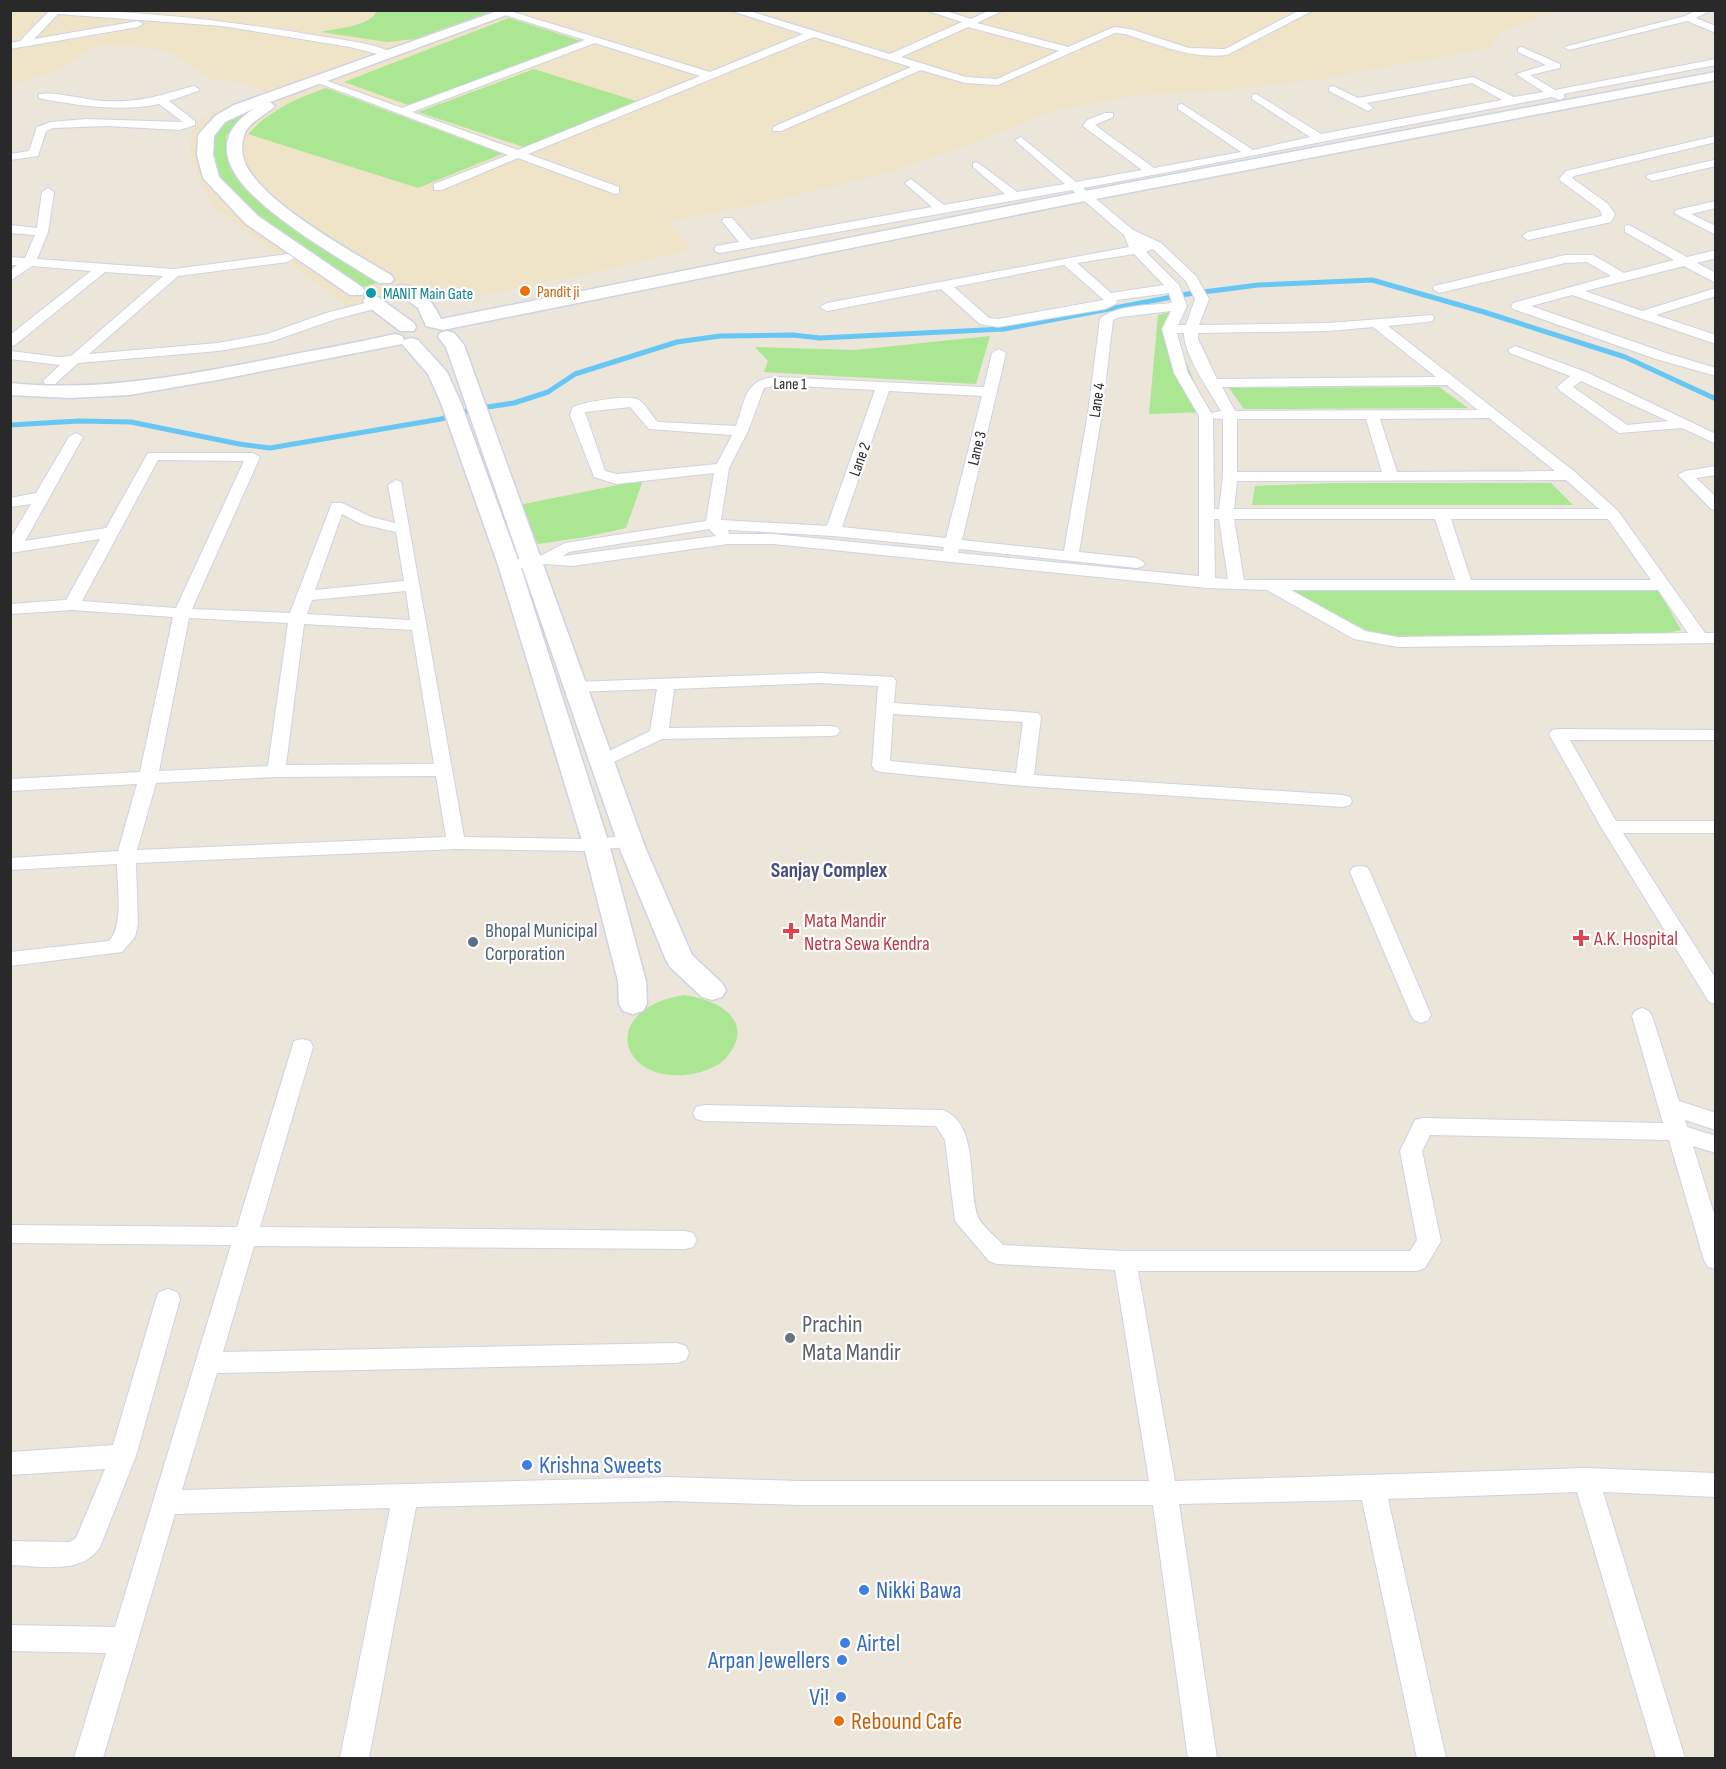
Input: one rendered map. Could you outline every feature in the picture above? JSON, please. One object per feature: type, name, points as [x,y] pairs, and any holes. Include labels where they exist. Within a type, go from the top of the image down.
[{"type":"main road","points":[[356,291],[252,220],[211,178],[205,155],[206,135],[220,119],[239,108],[511,12]]},
{"type":"main road","points":[[10,389],[42,393],[108,392],[167,385],[1086,195],[1572,105],[1715,75]]},
{"type":"main road","points":[[1086,195],[1589,113],[1715,75]]},
{"type":"main road","points":[[296,89],[250,118],[237,132],[234,151],[240,169],[276,208],[385,279]]},
{"type":"main road","points":[[403,290],[426,305],[455,345],[466,412]]},
{"type":"main road","points":[[375,302],[402,336],[437,372],[466,412],[529,562],[630,842],[680,960],[712,990]]},
{"type":"main road","points":[[10,376],[78,382],[147,376],[402,336]]},
{"type":"main road","points":[[529,562],[596,843],[632,981],[633,1004]]},
{"type":"street","points":[[734,10],[919,67],[965,80],[989,83],[998,82],[1114,30],[1196,52],[1218,54],[1227,52],[1309,10]]},
{"type":"street","points":[[930,10],[1068,50]]},
{"type":"street","points":[[890,58],[999,10]]},
{"type":"street","points":[[1569,47],[1688,18],[1706,10]]},
{"type":"street","points":[[23,44],[55,11],[172,14],[351,44],[388,54]]},
{"type":"street","points":[[511,12],[710,76]]},
{"type":"street","points":[[10,46],[172,14]]},
{"type":"street","points":[[222,23],[231,15]]},
{"type":"street","points":[[1688,18],[1716,30]]},
{"type":"street","points":[[438,187],[813,34]]},
{"type":"street","points":[[402,112],[595,40]]},
{"type":"street","points":[[1522,50],[1557,66],[1521,74],[1572,105]]},
{"type":"street","points":[[777,129],[919,67]]},
{"type":"street","points":[[1453,70],[1515,102]]},
{"type":"street","points":[[720,249],[1014,196],[1086,195],[1151,171],[1251,154],[1319,138],[1554,93],[1715,75]]},
{"type":"street","points":[[1357,102],[1473,80]]},
{"type":"street","points":[[318,81],[615,190]]},
{"type":"street","points":[[43,96],[78,102],[147,103],[194,88]]},
{"type":"street","points":[[1333,89],[1397,124]]},
{"type":"street","points":[[1404,93],[1441,115]]},
{"type":"street","points":[[1256,97],[1319,138]]},
{"type":"street","points":[[10,157],[34,154],[41,129],[53,125],[88,123],[180,127],[191,123],[160,99]]},
{"type":"street","points":[[1182,107],[1251,154]]},
{"type":"street","points":[[1109,115],[1091,122],[1089,126],[1151,171]]},
{"type":"street","points":[[1528,236],[1608,219],[1609,214],[1604,207],[1565,179],[1566,176],[1716,139]]},
{"type":"street","points":[[1021,140],[1129,233],[1157,246],[1191,279],[1200,294],[1191,328],[1191,339],[1230,414],[1230,477],[1226,514],[1236,579]]},
{"type":"street","points":[[1682,146],[1715,163]]},
{"type":"street","points":[[1652,177],[1715,163]]},
{"type":"street","points":[[977,165],[1014,196]]},
{"type":"street","points":[[911,183],[942,210]]},
{"type":"street","points":[[10,277],[30,262],[42,232],[48,192]]},
{"type":"street","points":[[1716,204],[1680,213],[1716,231]]},
{"type":"street","points":[[728,221],[748,244]]},
{"type":"street","points":[[10,229],[42,232]]},
{"type":"street","points":[[1629,229],[1682,262],[1716,279]]},
{"type":"street","points":[[1129,233],[1137,250],[1177,296]]},
{"type":"street","points":[[826,307],[1157,246]]},
{"type":"street","points":[[1716,254],[1518,306],[1649,352],[1716,372]]},
{"type":"street","points":[[10,261],[174,273],[288,258]]},
{"type":"street","points":[[1439,290],[1565,259],[1588,258],[1622,277]]},
{"type":"street","points":[[944,285],[985,321],[998,323],[1111,301],[1066,261]]},
{"type":"street","points":[[10,342],[103,267]]},
{"type":"street","points":[[50,381],[174,273]]},
{"type":"street","points":[[1572,291],[1716,340]]},
{"type":"street","points":[[1642,315],[1716,292]]},
{"type":"street","points":[[1108,297],[1177,296]]},
{"type":"street","points":[[1177,296],[1169,329],[1181,373],[1206,416],[1206,577]]},
{"type":"street","name":"Lane 4","points":[[1071,555],[1095,413],[1107,319],[1112,315],[1177,296]]},
{"type":"street","points":[[10,355],[47,360],[72,360],[218,347],[288,332],[375,302]]},
{"type":"street","points":[[1169,329],[1329,327],[1427,318]]},
{"type":"street","points":[[1376,324],[1570,475],[1613,514],[1664,585],[1708,638]]},
{"type":"street","points":[[1515,350],[1581,375],[1685,423],[1716,440]]},
{"type":"street","name":"Lane 3","points":[[951,550],[999,353]]},
{"type":"street","points":[[1581,375],[1564,387],[1624,430],[1685,423]]},
{"type":"street","points":[[1212,383],[1448,381]]},
{"type":"street","name":"Lane 1","points":[[713,524],[722,468],[741,431],[758,387],[764,382],[990,392]]},
{"type":"street","name":"Lane 2","points":[[833,531],[883,387]]},
{"type":"street","points":[[722,468],[616,479],[605,478],[599,474],[577,416],[578,410],[585,407],[633,402],[639,405],[648,422],[654,426],[741,431]]},
{"type":"street","points":[[1206,416],[1230,414],[1491,414]]},
{"type":"street","points":[[1371,414],[1391,475]]},
{"type":"street","points":[[12,548],[76,437]]},
{"type":"street","points":[[10,959],[115,947],[125,937],[128,924],[126,857],[148,779],[182,613],[254,457],[153,456],[72,605]]},
{"type":"street","points":[[1716,470],[1685,475],[1716,506]]},
{"type":"street","points":[[1230,477],[1570,475]]},
{"type":"street","points":[[396,485],[456,843]]},
{"type":"street","points":[[10,503],[41,497]]},
{"type":"street","points":[[276,771],[297,618],[337,506],[366,521],[403,529]]},
{"type":"street","points":[[1206,514],[1613,514]]},
{"type":"street","points":[[1442,515],[1465,585]]},
{"type":"street","points":[[713,524],[728,539]]},
{"type":"street","points":[[529,562],[565,548],[713,524],[833,531],[951,550],[1236,579],[1270,585],[1664,585]]},
{"type":"street","points":[[12,548],[112,532]]},
{"type":"street","points":[[529,562],[572,561],[728,539],[773,539],[1071,555],[1206,577]]},
{"type":"street","points":[[304,596],[413,585]]},
{"type":"street","points":[[1270,585],[1360,635],[1398,642],[1708,638]]},
{"type":"street","points":[[10,609],[72,605],[420,625]]},
{"type":"street","points":[[575,687],[819,678],[887,681],[881,766],[1024,780],[1343,801]]},
{"type":"street","points":[[659,734],[666,684]]},
{"type":"street","points":[[885,708],[1032,717],[1024,780]]},
{"type":"street","points":[[601,762],[659,734],[831,731]]},
{"type":"street","points":[[1716,735],[1558,734],[1610,827],[1716,997]]},
{"type":"street","points":[[10,785],[276,771],[442,770]]},
{"type":"street","points":[[1610,827],[1716,827]]},
{"type":"street","points":[[10,864],[456,843],[630,842]]},
{"type":"street","points":[[1360,872],[1421,1015]]},
{"type":"street","points":[[1642,1016],[1716,1260]]},
{"type":"street","points":[[88,1758],[302,1047]]},
{"type":"street","points":[[1668,1106],[1716,1122]]},
{"type":"street","points":[[704,1113],[942,1118],[956,1138],[967,1221],[997,1254],[1125,1261],[1417,1261],[1429,1241],[1411,1151],[1423,1126],[1676,1132],[1716,1145]]},
{"type":"street","points":[[10,1234],[685,1240]]},
{"type":"street","points":[[1125,1261],[1164,1493],[1203,1758]]},
{"type":"street","points":[[10,1554],[73,1554],[85,1547],[91,1538],[123,1456],[168,1299]]},
{"type":"street","points":[[207,1363],[677,1353]]},
{"type":"street","points":[[10,1464],[123,1456]]},
{"type":"street","points":[[165,1502],[669,1489],[800,1493],[1164,1493],[1586,1480],[1716,1485]]},
{"type":"street","points":[[1586,1480],[1671,1758]]},
{"type":"street","points":[[1372,1488],[1432,1758]]},
{"type":"street","points":[[355,1758],[405,1496]]},
{"type":"street","points":[[10,1638],[125,1640]]},
{"type":"shaded area","points":[[11,10],[1555,11],[1500,33],[1490,48],[1321,79],[1221,91],[1138,95],[1052,111],[969,145],[888,173],[765,203],[668,222],[692,249],[585,275],[451,301],[421,285],[349,307],[211,205],[198,178],[190,151],[191,133],[199,121],[214,111],[263,92],[245,83],[208,78],[170,52],[136,46],[96,46],[60,70],[11,85]]},
{"type":"green space","points":[[377,11],[492,11],[415,39],[387,42],[321,32],[360,24]]},
{"type":"green space","points":[[509,18],[581,41],[408,105],[344,82]]},
{"type":"green space","points":[[534,69],[636,101],[524,147],[418,112]]},
{"type":"green space","points":[[326,88],[502,154],[418,188],[248,134],[265,118],[284,106]]},
{"type":"green space","points":[[264,101],[226,136],[232,164],[244,189],[380,282],[364,287],[252,214],[230,194],[220,176],[212,145],[216,132],[228,120]]},
{"type":"green space","points":[[1174,311],[1172,329],[1207,412],[1149,414],[1158,315]]},
{"type":"green space","points":[[990,336],[976,384],[764,372],[768,361],[755,347],[855,350]]},
{"type":"green space","points":[[1439,387],[1468,408],[1244,409],[1229,388]]},
{"type":"green space","points":[[643,480],[626,528],[586,537],[538,544],[519,505]]},
{"type":"green space","points":[[1333,483],[1551,483],[1573,505],[1252,505],[1255,486]]},
{"type":"green space","points":[[1284,590],[1659,591],[1681,630],[1662,634],[1379,636]]},
{"type":"green space","points":[[684,995],[710,1002],[721,1007],[730,1015],[736,1023],[737,1034],[734,1046],[722,1062],[701,1072],[667,1075],[648,1069],[634,1058],[628,1044],[629,1029],[638,1015],[656,1003]]},
{"type":"waterway","points":[[10,425],[79,421],[131,422],[270,448],[441,419],[474,409],[514,403],[548,392],[575,374],[677,342],[720,336],[793,335],[820,338],[1004,329],[1188,294],[1258,285],[1372,280],[1484,312],[1625,357],[1716,399]]},
{"type":"place","name":"Pandit ji","points":[[525,291]]},
{"type":"place","name":"MANIT Main Gate","points":[[371,293]]},
{"type":"place","name":"Mata Mandir Netra Sewa Kendra","points":[[791,931]]},
{"type":"place","name":"A.K. Hospital","points":[[1581,938]]},
{"type":"place","name":"Bhopal Municipal Corporation","points":[[473,942]]},
{"type":"place","name":"Prachin Mata Mandir","points":[[790,1338]]},
{"type":"place","name":"Krishna Sweets","points":[[527,1465]]},
{"type":"place","name":"Nikki Bawa","points":[[864,1590]]},
{"type":"place","name":"Airtel","points":[[845,1643]]},
{"type":"place","name":"Arpan Jewellers","points":[[842,1660]]},
{"type":"place","name":"Vi!","points":[[841,1697]]},
{"type":"place","name":"Rebound Cafe","points":[[839,1721]]},
{"type":"district","name":"Sanjay Complex","points":[[829,870]]}]
